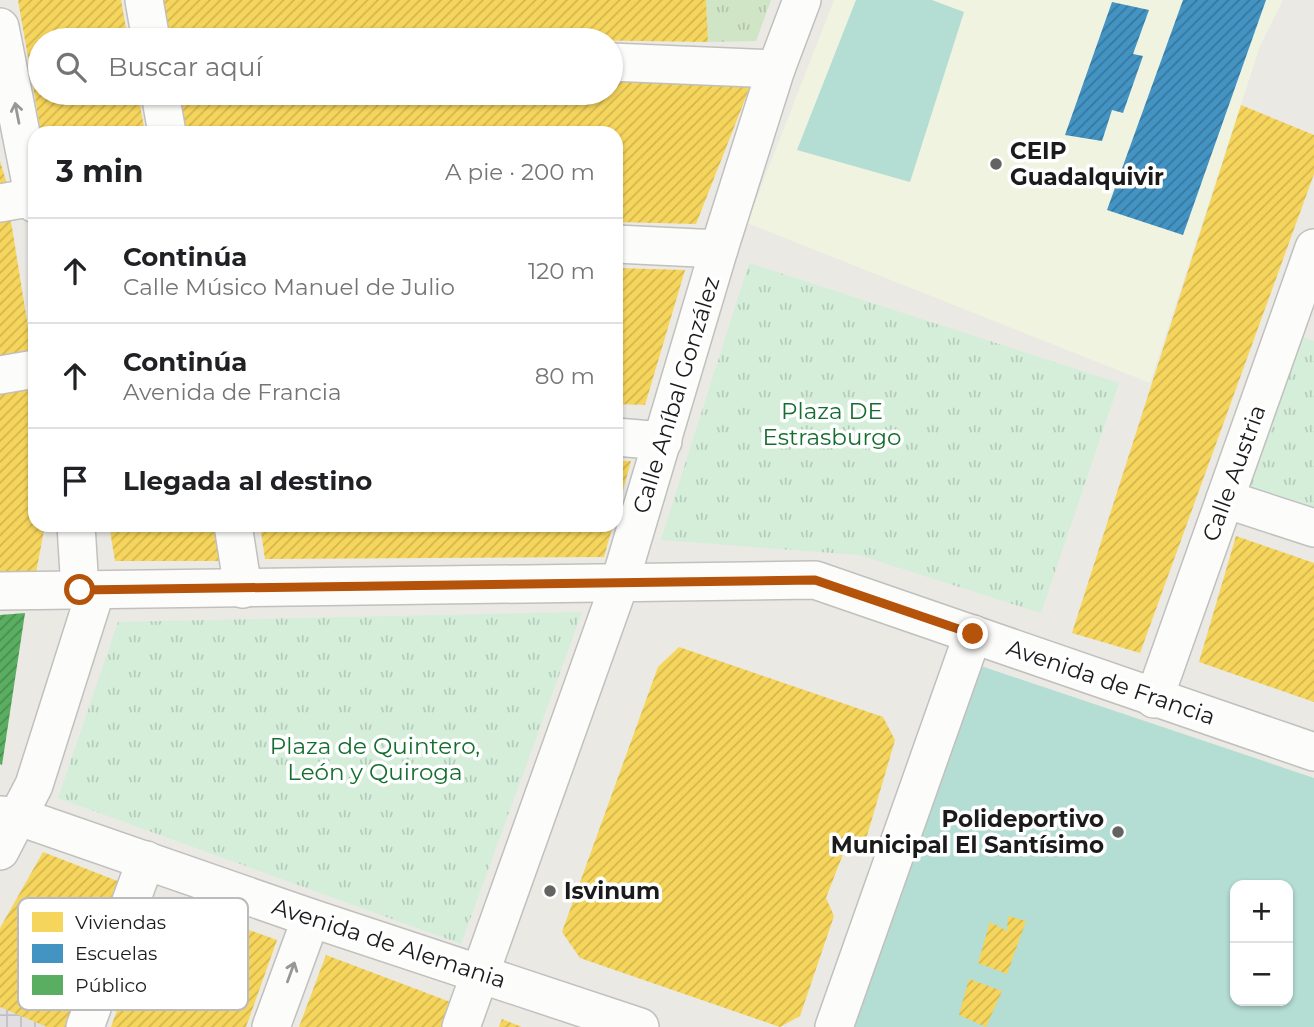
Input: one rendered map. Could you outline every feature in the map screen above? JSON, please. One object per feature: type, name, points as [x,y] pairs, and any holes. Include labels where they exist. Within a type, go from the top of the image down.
[{"type":"street","points":[[144,0],[148,28]]},
{"type":"street","name":"Calle Aníbal González","points":[[461,1027],[619,585],[719,249],[776,69],[802,0]]},
{"type":"street","points":[[0,27],[23,201]]},
{"type":"street","points":[[623,63],[776,69]]},
{"type":"street","points":[[162,105],[166,126]]},
{"type":"street","points":[[623,244],[719,249]]},
{"type":"street","name":"Calle Austria","points":[[1154,699],[1225,499],[1302,321],[1314,248]]},
{"type":"street","points":[[0,375],[28,370]]},
{"type":"street","points":[[623,437],[663,440]]},
{"type":"street","points":[[1225,499],[1314,528]]},
{"type":"street","points":[[0,850],[10,816],[34,785],[88,590],[77,532]]},
{"type":"street","points":[[234,532],[243,589]]},
{"type":"street","name":"Avenida de Francia","points":[[0,591],[619,585],[815,580],[1314,752]]},
{"type":"street","points":[[834,1027],[973,634]]},
{"type":"street","name":"Avenida de Alemania","points":[[10,816],[640,1027]]},
{"type":"street","points":[[132,898],[146,860]]},
{"type":"street","points":[[271,1027],[311,918]]},
{"type":"street","points":[[85,1027],[91,1010]]},
{"type":"shaded area","name":"CEIP Guadalquivir","points":[[834,0],[1283,0],[1260,46],[1150,383],[747,223]]},
{"type":"shaded area","points":[[856,0],[932,0],[964,12],[910,182],[797,150]]},
{"type":"shaded area","name":"Polideportivo Municipal El Santísimo","points":[[981,666],[1314,778],[1314,1027],[853,1027]]},
{"type":"shaded area","points":[[0,1007],[47,1026],[47,1027],[0,1027]]},
{"type":"green space","points":[[706,0],[771,0],[756,41],[708,42]]},
{"type":"green space","name":"Plaza DE Estrasburgo","points":[[749,263],[1119,383],[1041,613],[859,555],[661,540]]},
{"type":"green space","points":[[1300,336],[1314,341],[1314,511],[1246,489]]},
{"type":"green space","name":"Plaza de Quintero, León y Quiroga","points":[[582,612],[461,944],[58,798],[118,622]]},
{"type":"building: Viviendas","points":[[18,0],[121,0],[126,28],[28,28],[28,58]]},
{"type":"building: Viviendas","points":[[162,0],[706,0],[708,42],[623,41],[623,28],[165,28]]},
{"type":"building: Viviendas","points":[[623,77],[753,79],[696,224],[623,222],[623,126],[182,126],[178,105],[623,105]]},
{"type":"building: Viviendas","points":[[36,105],[140,105],[144,126],[40,126]]},
{"type":"building: Viviendas","points":[[1241,105],[1314,135],[1314,174],[1140,653],[1072,633]]},
{"type":"building: Viviendas","points":[[0,161],[7,184],[0,185]]},
{"type":"building: Viviendas","points":[[10,215],[28,327],[28,353],[0,357],[0,217]]},
{"type":"building: Viviendas","points":[[623,268],[685,270],[645,405],[623,404]]},
{"type":"building: Viviendas","points":[[28,386],[28,532],[44,532],[35,578],[0,578],[0,391]]},
{"type":"building: Viviendas","points":[[623,461],[631,461],[623,490]]},
{"type":"building: Viviendas","points":[[110,532],[219,532],[224,561],[115,561]]},
{"type":"building: Viviendas","points":[[261,532],[611,532],[604,557],[265,559]]},
{"type":"building: Viviendas","points":[[1236,536],[1314,563],[1314,702],[1199,662]]},
{"type":"building: Viviendas","points":[[679,647],[883,717],[895,740],[864,846],[843,854],[826,898],[834,916],[800,1016],[780,1027],[580,958],[562,932],[658,667]]},
{"type":"building: Viviendas","points":[[43,852],[120,882],[114,898],[18,898],[18,1010],[76,1010],[70,1027],[47,1027],[0,1007],[0,928]]},
{"type":"building: Viviendas","points":[[1008,916],[1026,921],[1007,974],[978,963],[990,922],[1007,931]]},
{"type":"building: Viviendas","points":[[248,930],[277,940],[246,1027],[111,1027],[117,1010],[248,1010]]},
{"type":"building: Viviendas","points":[[326,955],[453,1003],[444,1027],[299,1027]]},
{"type":"building: Viviendas","points":[[969,979],[1002,991],[986,1027],[959,1015]]},
{"type":"building: Viviendas","points":[[502,1019],[522,1027],[499,1027]]},
{"type":"building: Escuelas","points":[[1183,0],[1266,0],[1183,235],[1107,210]]},
{"type":"building: Escuelas","points":[[1112,2],[1149,10],[1133,54],[1143,56],[1123,113],[1112,110],[1102,141],[1065,135]]},
{"type":"building: Público","points":[[25,613],[2,765],[0,615]]},
{"type":"place","name":"CEIP Guadalquivir","points":[[996,164]]},
{"type":"place","name":"Polideportivo Municipal El Santísimo","points":[[1118,832]]},
{"type":"place","name":"Isvinum","points":[[550,891]]},
{"type":"route","points":[[80,590],[619,585],[815,580],[973,634]]}]
